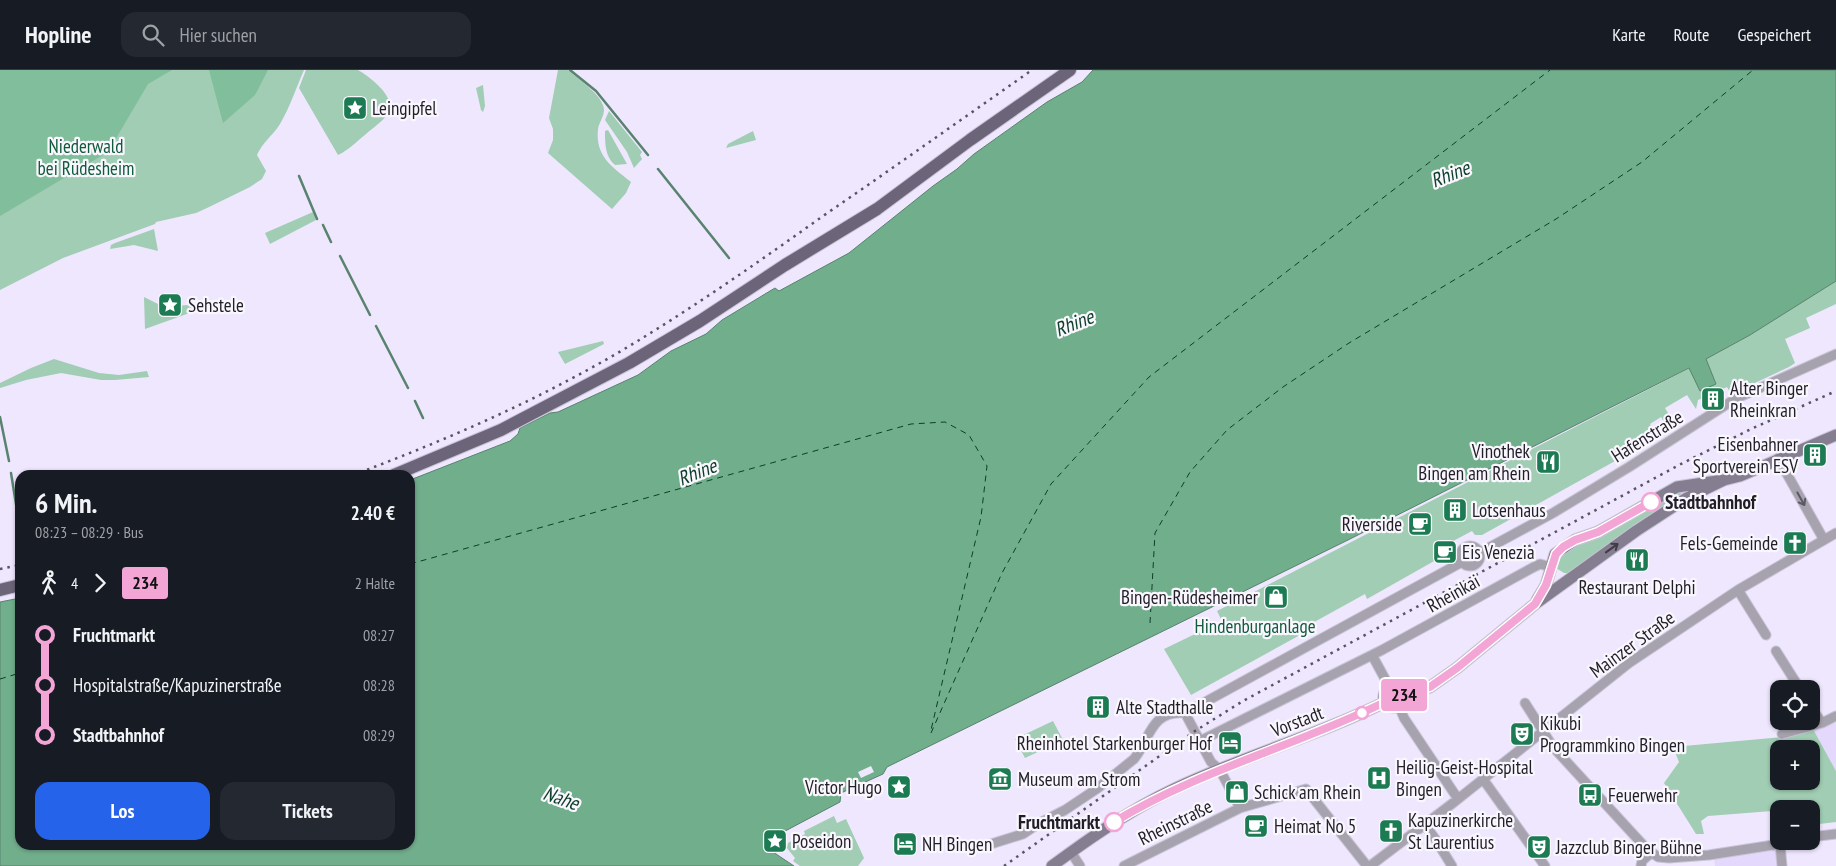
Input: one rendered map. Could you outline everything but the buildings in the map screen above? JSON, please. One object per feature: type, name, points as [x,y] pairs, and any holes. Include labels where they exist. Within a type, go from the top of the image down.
[{"type":"main road","points":[[406,470],[501,430],[629,363],[877,209],[970,140],[1070,70]]},
{"type":"main road","points":[[1535,604],[1546,585],[1556,554],[1575,540],[1598,532],[1677,487],[1740,476],[1778,458],[1836,435]]},
{"type":"main road","points":[[1404,695],[1430,687],[1457,668],[1535,604],[1636,531],[1685,499],[1724,480]]},
{"type":"main road","points":[[1677,487],[1686,493],[1685,499]]},
{"type":"main road","points":[[1551,567],[1556,577],[1562,579],[1572,577]]},
{"type":"main road","points":[[0,590],[15,587]]},
{"type":"main road","points":[[1390,688],[1398,688],[1404,695],[1404,700],[1399,706],[1390,706],[1385,702],[1386,692],[1390,688]]},
{"type":"main road","name":"Vorstadt","points":[[1220,770],[1385,702]]},
{"type":"main road","points":[[1060,864],[1071,852],[1139,807],[1175,788],[1220,770]]},
{"type":"street","name":"Hafenstraße","points":[[1479,553],[1553,513],[1735,400],[1836,354]]},
{"type":"street","points":[[1778,458],[1824,540]]},
{"type":"street","name":"Mainzer Straße","points":[[1369,866],[1425,825],[1629,663],[1738,590],[1836,533]]},
{"type":"street","name":"Hafenstraße","points":[[1472,547],[1479,553],[1479,559],[1476,564],[1467,566],[1462,562],[1461,554],[1466,548],[1472,547]]},
{"type":"street","points":[[991,844],[1023,834],[1082,799],[1134,759],[1139,753],[1147,734],[1169,714],[1185,713],[1462,562]]},
{"type":"street","name":"Rheinkai","points":[[1200,741],[1372,655],[1540,564],[1551,567]]},
{"type":"street","points":[[1738,590],[1766,635]]},
{"type":"street","points":[[1776,651],[1794,680]]},
{"type":"street","points":[[1372,655],[1390,688]]},
{"type":"street","points":[[1525,703],[1554,747],[1650,853],[1658,857],[1670,858],[1770,845]]},
{"type":"street","points":[[1399,706],[1404,718],[1458,799]]},
{"type":"street","points":[[1185,713],[1211,762],[1220,770],[1240,808]]},
{"type":"street","points":[[1782,734],[1822,723],[1836,716]]},
{"type":"street","points":[[1483,779],[1545,866]]},
{"type":"street","name":"Rheinstraße","points":[[1124,866],[1240,808],[1306,789],[1369,866]]},
{"type":"street","points":[[1425,825],[1451,865]]},
{"type":"street","points":[[1820,836],[1836,834]]},
{"type":"street","points":[[1782,866],[1783,850]]},
{"type":"street","points":[[1071,852],[1080,866]]},
{"type":"street","points":[[1641,866],[1650,853]]},
{"type":"shaded area","points":[[1836,723],[1836,771],[1814,730],[1820,730],[1820,727]]},
{"type":"shaded area","points":[[1776,850],[1778,866],[1715,866],[1714,857]]},
{"type":"green space","name":"Niederwald bei Rüdesheim","points":[[0,70],[304,70],[284,118],[257,155],[266,171],[262,179],[250,187],[196,213],[156,222],[155,224],[63,258],[0,290]]},
{"type":"green space","points":[[0,70],[172,70],[148,84],[108,152],[0,216]]},
{"type":"green space","points":[[209,70],[268,70],[255,95],[223,123]]},
{"type":"green space","points":[[306,70],[358,70],[385,93],[389,100],[389,111],[379,123],[338,155],[299,88]]},
{"type":"green space","points":[[558,70],[568,70],[600,99],[603,105],[604,112],[598,129],[599,147],[612,166],[631,182],[626,193],[612,209],[548,153],[553,140],[553,129],[549,118]]},
{"type":"green space","points":[[483,85],[485,106],[483,112],[476,88]]},
{"type":"green space","points":[[609,111],[642,152],[640,155],[642,159],[634,168],[627,152],[605,120]]},
{"type":"green space","points":[[608,130],[627,164],[615,165],[609,158],[605,140],[605,131]]},
{"type":"green space","points":[[753,131],[756,140],[726,148],[728,144]]},
{"type":"green space","points":[[313,212],[316,220],[270,244],[265,233]]},
{"type":"green space","points":[[154,229],[158,251],[134,245],[110,249],[111,245],[115,243]]},
{"type":"green space","name":"Hindenburganlage","points":[[1836,281],[1836,304],[1806,318],[1810,328],[1785,339],[1795,363],[1789,367],[1731,394],[1727,387],[1698,400],[1696,409],[1687,395],[1665,408],[1671,418],[1668,428],[1661,417],[1650,424],[1656,433],[1649,437],[1651,441],[1482,535],[1475,535],[1472,531],[1440,548],[1443,556],[1367,599],[1365,594],[1298,631],[1300,635],[1191,695],[1164,649],[1222,621],[1217,611],[1690,368],[1750,335]]},
{"type":"green space","points":[[144,297],[165,306],[223,304],[209,306],[145,329]]},
{"type":"green space","points":[[603,341],[604,344],[565,364],[558,352]]},
{"type":"green space","points":[[54,359],[99,373],[119,375],[147,371],[149,377],[101,380],[61,373],[26,380],[0,388],[0,383]]},
{"type":"green space","points":[[1679,491],[1683,496],[1571,573],[1564,573],[1556,568],[1556,556]]},
{"type":"green space","points":[[1053,721],[1063,740],[1025,758],[1015,739]]},
{"type":"green space","points":[[1814,730],[1819,740],[1770,740],[1770,790],[1820,790],[1820,742],[1836,771],[1836,822],[1820,824],[1820,800],[1770,800],[1770,811],[1708,816],[1701,821],[1704,834],[1696,834],[1664,783],[1679,762],[1673,747],[1782,737]]},
{"type":"green space","points":[[834,816],[837,823],[846,819],[864,858],[858,866],[800,866],[793,861],[795,858],[787,848],[788,843],[805,834],[804,831]]},
{"type":"water","points":[[1093,70],[1836,70],[1836,281],[1750,335],[1706,359],[1716,384],[1700,391],[1689,368],[1346,541],[887,767],[883,774],[841,793],[840,802],[772,838],[769,842],[770,846],[776,854],[794,866],[0,866],[0,602],[15,599],[15,850],[415,850],[415,478],[510,441],[518,434],[520,428],[638,375],[671,351],[706,334],[722,320],[775,288],[779,291],[849,253],[974,154],[1047,102],[1082,82]]},
{"type":"pier","points":[[871,766],[874,772],[861,778],[858,772]]},
{"type":"waterway","points":[[570,70],[596,91],[648,155]]},
{"type":"waterway","points":[[658,169],[729,258]]},
{"type":"waterway","points":[[299,176],[317,219]]},
{"type":"waterway","points":[[323,225],[331,242]]},
{"type":"waterway","points":[[340,256],[370,315]]},
{"type":"waterway","points":[[376,326],[408,388]]},
{"type":"waterway","points":[[415,401],[423,418]]},
{"type":"waterway","points":[[0,417],[9,461]]},
{"type":"waterway","points":[[11,473],[15,498]]},
{"type":"ferry route","points":[[931,733],[1002,573],[1051,484],[1149,377],[1550,70]]},
{"type":"ferry route","points":[[1150,623],[1155,533],[1190,472],[1227,430],[1283,387],[1349,343],[1556,219],[1642,162],[1753,70]]},
{"type":"ferry route","points":[[415,563],[911,424],[945,422],[969,435],[987,466],[981,517],[931,730]]},
{"type":"ferry route","points":[[0,679],[15,674]]},
{"type":"railway","points":[[366,470],[425,447],[530,400],[631,345],[752,266],[1032,70]]},
{"type":"railway","points":[[1004,866],[1195,731],[1243,701],[1679,465],[1751,429],[1836,391]]},
{"type":"railway","points":[[0,569],[15,566]]},
{"type":"bus line","name":"234","points":[[1114,822],[1175,788],[1328,727],[1385,702],[1393,707],[1399,706],[1404,700],[1404,695],[1430,687],[1457,668],[1535,604],[1546,585],[1556,554],[1563,547],[1575,540],[1598,532],[1651,502]]},
{"type":"place","name":"Leingipfel","points":[[355,108]]},
{"type":"place","name":"Sehstele","points":[[170,305]]},
{"type":"place","name":"Alter Binger Rheinkran","points":[[1713,399]]},
{"type":"place","name":"Eisenbahner Sportverein ESV","points":[[1815,455]]},
{"type":"place","name":"Vinothek Bingen am Rhein","points":[[1548,462]]},
{"type":"place","name":"Stadtbahnhof","points":[[1651,502]]},
{"type":"place","name":"Lotsenhaus","points":[[1455,510]]},
{"type":"place","name":"Riverside","points":[[1420,524]]},
{"type":"place","name":"Fels-Gemeinde","points":[[1795,543]]},
{"type":"place","name":"Eis Venezia","points":[[1445,552]]},
{"type":"place","name":"Restaurant Delphi","points":[[1637,560]]},
{"type":"place","name":"Bingen-Rüdesheimer","points":[[1276,597]]},
{"type":"place","name":"Alte Stadthalle","points":[[1098,707]]},
{"type":"place","name":"Kikubi Programmkino Bingen","points":[[1522,734]]},
{"type":"place","name":"Rheinhotel Starkenburger Hof","points":[[1230,743]]},
{"type":"place","name":"Heilig-Geist-Hospital Bingen","points":[[1379,778]]},
{"type":"place","name":"Museum am Strom","points":[[1000,779]]},
{"type":"place","name":"Victor Hugo","points":[[899,787]]},
{"type":"place","name":"Schick am Rhein","points":[[1237,792]]},
{"type":"place","name":"Feuerwehr","points":[[1590,795]]},
{"type":"place","name":"Fruchtmarkt","points":[[1114,822]]},
{"type":"place","name":"Heimat No 5","points":[[1256,826]]},
{"type":"place","name":"Kapuzinerkirche St Laurentius","points":[[1391,831]]},
{"type":"place","name":"Poseidon","points":[[775,841]]},
{"type":"place","name":"NH Bingen","points":[[905,844]]},
{"type":"place","name":"Jazzclub Binger Bühne","points":[[1539,847]]},
{"type":"water label","name":"Rhine","points":[[1450,174]]},
{"type":"water label","name":"Rhine","points":[[1074,323]]},
{"type":"water label","name":"Rhine","points":[[697,472]]},
{"type":"water label","name":"Nahe","points":[[561,798]]}]
